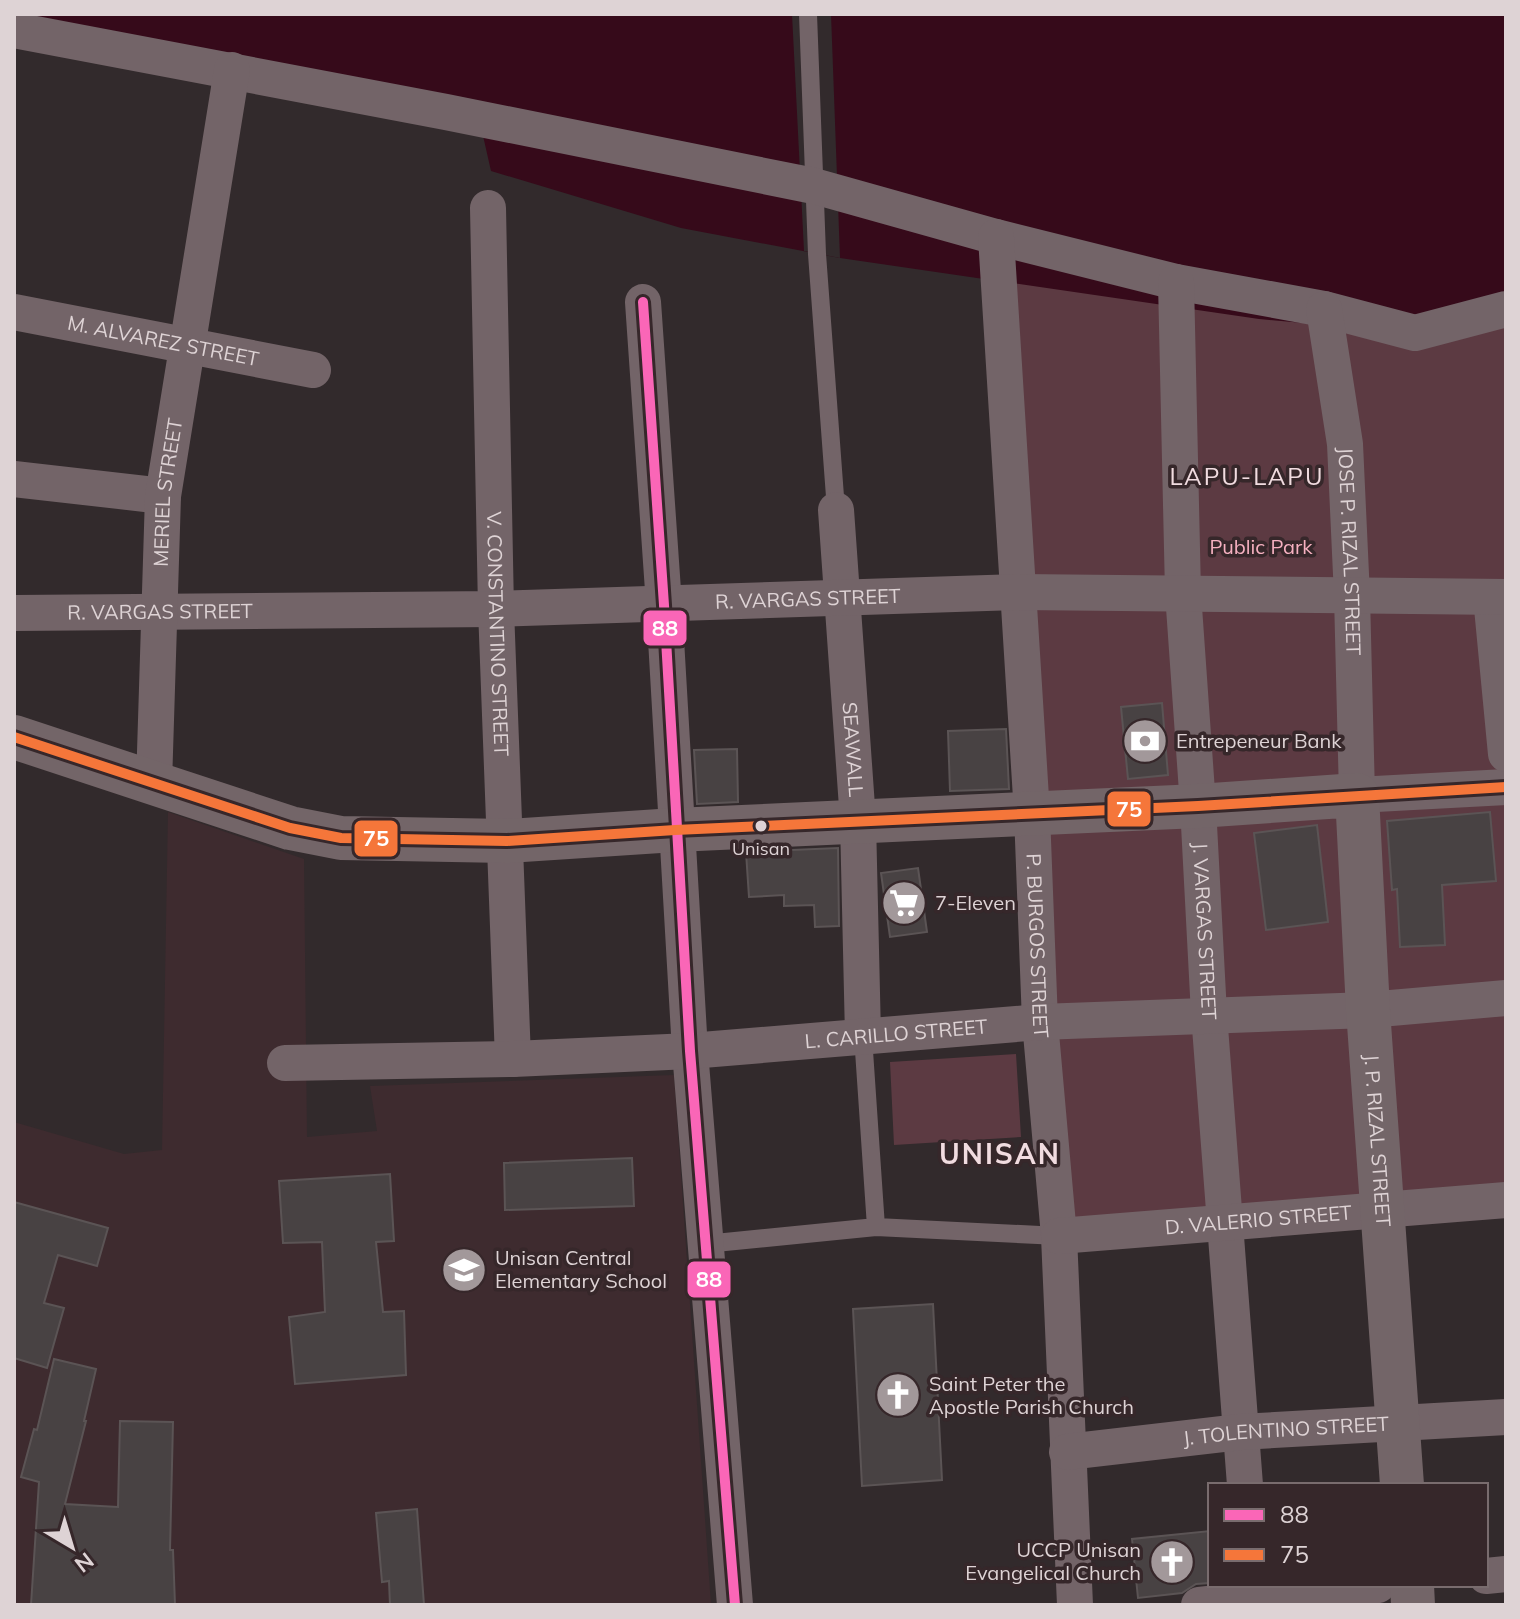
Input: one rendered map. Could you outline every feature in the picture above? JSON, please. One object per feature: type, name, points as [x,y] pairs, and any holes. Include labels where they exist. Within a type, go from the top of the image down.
[{"type":"main road","points":[[14,737],[316,835],[341,838],[507,841],[1357,795]]},
{"type":"main road","name":"J. P. RIZAL STREET","points":[[1357,795],[1368,1010],[1402,1483]]},
{"type":"street","points":[[14,30],[232,70],[814,186],[996,237],[1176,282],[1324,309],[1415,333],[1506,309]]},
{"type":"street","name":"MERIEL STREET","points":[[154,784],[163,496],[232,70]]},
{"type":"street","name":"V. CONSTANTINO STREET","points":[[488,208],[496,609],[513,1059]]},
{"type":"street","name":"P. BURGOS STREET","points":[[996,237],[1032,814],[1040,1022],[1059,1236],[1075,1605]]},
{"type":"street","name":"J. VARGAS STREET","points":[[1176,282],[1183,593],[1209,1014],[1245,1483]]},
{"type":"street","points":[[643,302],[690,1051],[735,1605]]},
{"type":"street","name":"JOSE P. RIZAL STREET","points":[[1324,309],[1345,444],[1357,795]]},
{"type":"street","name":"M. ALVAREZ STREET","points":[[14,312],[313,370]]},
{"type":"street","points":[[14,479],[163,496]]},
{"type":"street","name":"SEAWALL","points":[[836,510],[858,821],[863,1036]]},
{"type":"street","name":"R. VARGAS STREET","points":[[14,613],[496,609],[1019,592],[1499,597]]},
{"type":"street","points":[[1499,597],[1506,754]]},
{"type":"street","points":[[1357,795],[1506,787]]},
{"type":"street","name":"L. CARILLO STREET","points":[[285,1063],[513,1059],[690,1051],[1040,1022],[1368,1010],[1506,998]]},
{"type":"street","name":"D. VALERIO STREET","points":[[1059,1236],[1506,1200]]},
{"type":"street","name":"J. TOLENTINO STREET","points":[[1067,1452],[1240,1432],[1506,1417]]},
{"type":"street","points":[[1199,1605],[1255,1596],[1356,1587]]},
{"type":"lane","points":[[808,14],[814,186],[836,510]]},
{"type":"lane","points":[[863,1036],[876,1227]]},
{"type":"lane","points":[[705,1244],[876,1227],[1059,1236]]},
{"type":"shaded area","points":[[14,14],[1506,14],[1506,309],[1415,333],[1259,319],[840,258],[681,228],[491,171],[479,118]]},
{"type":"shaded area","name":"Unisan Central Elementary School","points":[[168,812],[304,859],[307,1137],[377,1131],[370,1086],[674,1075],[711,1605],[14,1605],[14,1122],[124,1154],[162,1150]]},
{"type":"green space","name":"Public Park","points":[[996,237],[1506,298],[1506,1200],[1059,1236]]},
{"type":"green space","points":[[1016,1054],[1021,1137],[894,1145],[890,1062]]},
{"type":"pier","points":[[792,14],[831,14],[840,258],[804,251]]},
{"type":"building","name":"Entrepeneur Bank","points":[[1162,703],[1168,775],[1128,779],[1121,707]]},
{"type":"building","points":[[1006,729],[1009,789],[950,791],[948,731]]},
{"type":"building","points":[[737,749],[738,802],[697,804],[694,750]]},
{"type":"building","points":[[1490,812],[1496,881],[1442,885],[1445,945],[1400,947],[1397,889],[1392,890],[1387,821]]},
{"type":"building","points":[[1317,825],[1328,922],[1266,930],[1254,833]]},
{"type":"building","points":[[838,848],[839,926],[815,927],[814,905],[784,906],[784,895],[749,897],[746,852]]},
{"type":"building","name":"7-Eleven","points":[[918,868],[927,932],[890,937],[881,873]]},
{"type":"building","points":[[632,1158],[634,1206],[505,1210],[504,1163]]},
{"type":"building","points":[[390,1174],[394,1241],[376,1242],[383,1312],[404,1311],[406,1375],[295,1384],[289,1317],[325,1312],[322,1242],[283,1243],[279,1181]]},
{"type":"building","points":[[14,1202],[108,1228],[97,1266],[58,1255],[44,1303],[64,1308],[47,1368],[14,1358]]},
{"type":"building","name":"Saint Peter the Apostle Parish Church","points":[[933,1304],[942,1480],[862,1486],[853,1309]]},
{"type":"building","points":[[54,1359],[96,1369],[65,1504],[118,1507],[120,1421],[173,1422],[170,1550],[173,1550],[175,1605],[31,1605],[39,1482],[21,1477],[34,1429],[37,1430]]},
{"type":"building","points":[[417,1509],[424,1605],[390,1605],[389,1581],[382,1582],[376,1513]]},
{"type":"building","name":"UCCP Unisan Evangelical Church","points":[[1208,1531],[1208,1583],[1196,1584],[1182,1593],[1138,1598],[1132,1539]]},
{"type":"transit line","name":"88","points":[[643,302],[690,1051],[735,1605]]},
{"type":"transit line","name":"75","points":[[14,737],[290,828],[341,838],[507,841],[1506,787]]},
{"type":"place","name":"Entrepeneur Bank","points":[[1145,741]]},
{"type":"place","name":"Unisan","points":[[761,826]]},
{"type":"place","name":"7-Eleven","points":[[904,903]]},
{"type":"place","name":"Unisan Central Elementary School","points":[[464,1270]]},
{"type":"place","name":"Saint Peter the Apostle Parish Church","points":[[898,1395]]},
{"type":"place","name":"UCCP Unisan Evangelical Church","points":[[1172,1562]]},
{"type":"district","name":"LAPU-LAPU","points":[[1247,477]]},
{"type":"district","name":"UNISAN","points":[[1000,1154]]}]
